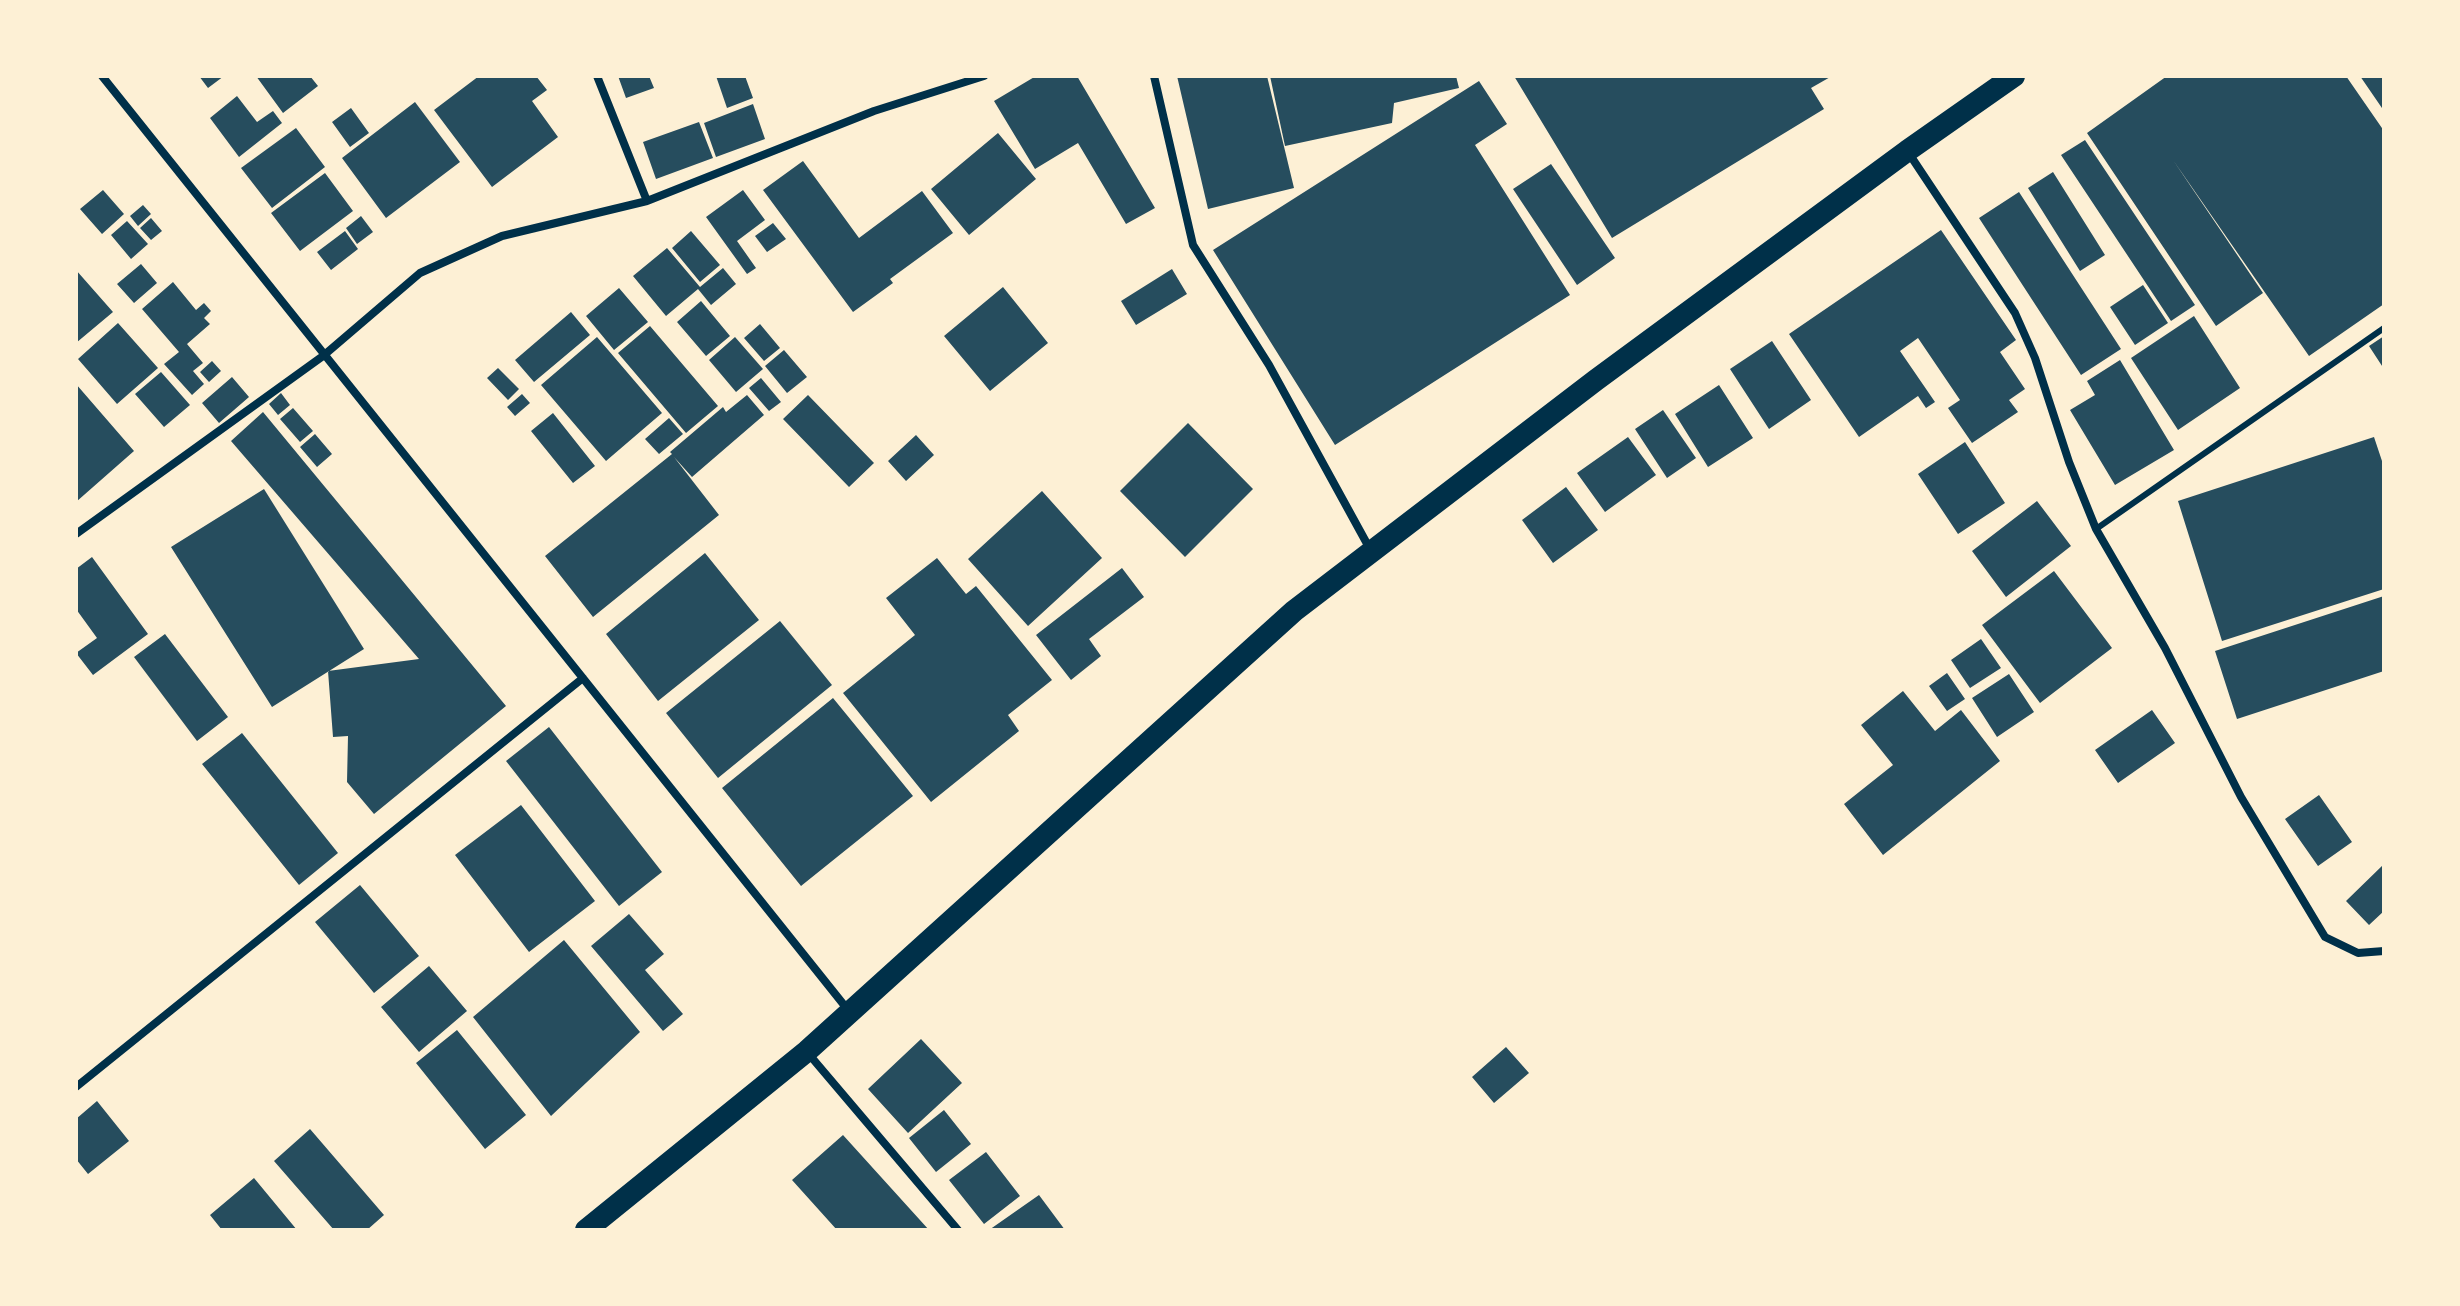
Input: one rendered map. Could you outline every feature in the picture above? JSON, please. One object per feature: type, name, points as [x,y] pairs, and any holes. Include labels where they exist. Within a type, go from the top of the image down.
[{"type":"highway","points":[[586,1230],[807,1051],[1294,611],[1583,390],[2014,76]]},
{"type":"street","points":[[102,76],[850,1013]]},
{"type":"street","points":[[597,76],[647,201]]},
{"type":"street","points":[[76,534],[323,356],[420,273],[502,236],[647,201],[874,111],[984,76]]},
{"type":"street","points":[[1154,76],[1193,245],[1269,365],[1371,552]]},
{"type":"street","points":[[1907,151],[2015,313],[2035,358],[2069,462],[2096,529],[2165,648],[2241,797],[2325,937],[2358,953],[2384,951]]},
{"type":"street","points":[[76,1087],[583,678]]},
{"type":"street","points":[[807,1051],[958,1230]]},
{"type":"lane","points":[[2096,529],[2384,328]]},
{"type":"building","points":[[199,76],[224,76],[208,88]]},
{"type":"building","points":[[256,76],[310,76],[318,86],[283,113]]},
{"type":"building","points":[[479,76],[536,76],[547,90],[532,101],[558,137],[492,187],[434,110]]},
{"type":"building","points":[[618,76],[649,76],[654,88],[626,98]]},
{"type":"building","points":[[716,76],[745,76],[753,98],[727,108]]},
{"type":"building","points":[[1036,76],[1077,76],[1155,208],[1126,224],[1078,143],[1035,169],[994,101]]},
{"type":"building","points":[[1177,76],[1267,76],[1294,188],[1208,209]]},
{"type":"building","points":[[1270,76],[1456,76],[1459,88],[1394,103],[1392,123],[1285,146]]},
{"type":"building","points":[[1514,76],[1832,76],[1811,88],[1824,109],[1612,238]]},
{"type":"building","points":[[2167,76],[2346,76],[2384,131],[2384,304],[2309,356],[2173,160],[2263,293],[2216,326],[2087,133]]},
{"type":"building","points":[[2360,76],[2384,76],[2384,111]]},
{"type":"building","points":[[1479,81],[1507,124],[1475,145],[1570,295],[1335,445],[1213,250]]},
{"type":"building","points":[[237,96],[257,122],[273,111],[282,123],[239,157],[210,118]]},
{"type":"building","points":[[415,102],[460,162],[386,218],[342,158]]},
{"type":"building","points":[[753,104],[765,139],[716,157],[704,123]]},
{"type":"building","points":[[351,108],[369,133],[350,147],[332,122]]},
{"type":"building","points":[[699,122],[713,158],[656,179],[643,142]]},
{"type":"building","points":[[296,128],[325,167],[272,208],[241,168]]},
{"type":"building","points":[[998,133],[1036,179],[969,235],[931,189]]},
{"type":"building","points":[[2085,140],[2195,305],[2171,321],[2061,155]]},
{"type":"building","points":[[803,161],[859,238],[922,191],[953,233],[890,279],[893,283],[853,312],[763,190]]},
{"type":"building","points":[[1551,164],[1615,258],[1577,285],[1513,189]]},
{"type":"building","points":[[2053,172],[2105,255],[2080,271],[2028,188]]},
{"type":"building","points":[[325,173],[353,211],[300,251],[271,213]]},
{"type":"building","points":[[103,190],[124,214],[102,234],[80,209]]},
{"type":"building","points":[[743,190],[765,220],[737,241],[756,268],[747,274],[706,217]]},
{"type":"building","points":[[2019,192],[2121,349],[2081,375],[1979,218]]},
{"type":"building","points":[[143,205],[151,214],[138,226],[130,216]]},
{"type":"building","points":[[361,216],[373,232],[357,244],[346,228]]},
{"type":"building","points":[[151,218],[162,231],[151,240],[140,228]]},
{"type":"building","points":[[127,221],[148,244],[131,259],[111,235]]},
{"type":"building","points":[[773,223],[786,239],[767,252],[755,236]]},
{"type":"building","points":[[1941,230],[2016,340],[2000,352],[2025,389],[2009,400],[2018,412],[1972,443],[1948,408],[1960,400],[1918,338],[1900,351],[1935,402],[1926,408],[1918,396],[1859,437],[1789,334]]},
{"type":"building","points":[[345,231],[358,249],[331,270],[317,252]]},
{"type":"building","points":[[691,231],[720,265],[700,282],[672,248]]},
{"type":"building","points":[[667,248],[700,287],[723,268],[736,284],[711,305],[698,289],[666,316],[633,276]]},
{"type":"building","points":[[141,264],[157,283],[134,303],[117,284]]},
{"type":"building","points":[[1172,269],[1187,294],[1136,325],[1121,301]]},
{"type":"building","points":[[76,270],[113,312],[76,343]]},
{"type":"building","points":[[173,282],[196,310],[204,303],[211,311],[204,318],[210,324],[187,344],[203,363],[193,371],[204,384],[192,395],[164,364],[179,352],[142,309]]},
{"type":"building","points":[[2143,285],[2168,323],[2135,345],[2110,307]]},
{"type":"building","points":[[1003,287],[1048,343],[990,391],[944,336]]},
{"type":"building","points":[[619,288],[648,322],[614,350],[586,316]]},
{"type":"building","points":[[701,301],[730,336],[706,356],[677,322]]},
{"type":"building","points":[[571,312],[590,335],[534,382],[515,360]]},
{"type":"building","points":[[2194,316],[2240,388],[2178,430],[2131,358]]},
{"type":"building","points":[[118,323],[158,368],[117,404],[78,359]]},
{"type":"building","points":[[760,324],[780,348],[764,361],[744,338]]},
{"type":"building","points":[[650,326],[718,406],[686,433],[618,353]]},
{"type":"building","points":[[2384,336],[2384,369],[2369,346]]},
{"type":"building","points":[[597,337],[662,413],[606,461],[541,385]]},
{"type":"building","points":[[735,337],[763,369],[736,392],[709,360]]},
{"type":"building","points":[[1772,341],[1811,400],[1769,429],[1730,369]]},
{"type":"building","points":[[784,350],[807,377],[787,393],[765,366]]},
{"type":"building","points":[[2120,360],[2174,450],[2115,485],[2070,410],[2095,395],[2087,381]]},
{"type":"building","points":[[212,361],[221,371],[209,382],[200,372]]},
{"type":"building","points":[[498,368],[519,389],[508,400],[487,378]]},
{"type":"building","points":[[161,372],[190,405],[164,427],[135,394]]},
{"type":"building","points":[[232,377],[249,397],[219,423],[202,403]]},
{"type":"building","points":[[761,378],[781,402],[769,411],[749,388]]},
{"type":"building","points":[[76,384],[134,451],[76,502]]},
{"type":"building","points":[[1719,385],[1753,438],[1708,467],[1675,414]]},
{"type":"building","points":[[281,393],[290,405],[278,415],[269,404]]},
{"type":"building","points":[[522,394],[530,403],[515,416],[507,407]]},
{"type":"building","points":[[747,395],[764,415],[692,477],[674,457],[719,515],[593,617],[545,556],[672,454],[670,452],[723,407],[726,412]]},
{"type":"building","points":[[808,395],[874,463],[849,487],[783,419]]},
{"type":"building","points":[[293,408],[313,431],[300,442],[280,419]]},
{"type":"building","points":[[1663,410],[1696,458],[1667,478],[1635,429]]},
{"type":"building","points":[[263,412],[506,706],[374,814],[347,782],[348,736],[333,737],[328,671],[419,659],[231,441]]},
{"type":"building","points":[[553,413],[595,466],[573,483],[531,431]]},
{"type":"building","points":[[669,418],[683,434],[659,454],[645,439]]},
{"type":"building","points":[[1188,423],[1253,489],[1185,557],[1120,491]]},
{"type":"building","points":[[315,434],[332,454],[317,467],[300,447]]},
{"type":"building","points":[[916,435],[934,455],[906,481],[888,461]]},
{"type":"building","points":[[1628,437],[1656,475],[1605,512],[1577,473]]},
{"type":"building","points":[[2374,437],[2384,467],[2384,589],[2222,641],[2178,501]]},
{"type":"building","points":[[1965,442],[2005,503],[1958,534],[1918,474]]},
{"type":"building","points":[[1566,487],[1598,530],[1553,563],[1522,520]]},
{"type":"building","points":[[264,489],[364,649],[272,707],[171,547]]},
{"type":"building","points":[[1042,491],[1102,558],[1028,626],[968,559]]},
{"type":"building","points":[[2037,501],[2071,546],[2006,597],[1972,551]]},
{"type":"building","points":[[705,553],[759,620],[658,701],[606,634]]},
{"type":"building","points":[[92,557],[148,634],[93,675],[76,653],[97,638],[76,609],[76,569]]},
{"type":"building","points":[[937,558],[966,594],[976,586],[1052,680],[1008,715],[1019,731],[931,802],[843,693],[915,635],[886,598]]},
{"type":"building","points":[[1122,568],[1144,597],[1089,639],[1101,656],[1071,680],[1036,635]]},
{"type":"building","points":[[2054,571],[2112,648],[2040,703],[1982,625]]},
{"type":"building","points":[[2384,596],[2384,671],[2237,719],[2215,651]]},
{"type":"building","points":[[780,621],[832,685],[718,778],[666,713]]},
{"type":"building","points":[[165,634],[228,717],[197,741],[134,657]]},
{"type":"building","points":[[1981,639],[2001,668],[1970,688],[1951,660]]},
{"type":"building","points":[[1947,673],[1965,699],[1947,711],[1929,686]]},
{"type":"building","points":[[2009,674],[2034,712],[1997,737],[1972,698]]},
{"type":"building","points":[[1903,691],[1935,731],[1961,710],[2000,761],[1883,855],[1844,804],[1893,765],[1861,725]]},
{"type":"building","points":[[833,698],[913,796],[801,886],[722,788]]},
{"type":"building","points":[[2152,710],[2175,743],[2118,783],[2095,750]]},
{"type":"building","points":[[549,727],[662,872],[619,906],[506,761]]},
{"type":"building","points":[[242,733],[338,853],[299,885],[202,764]]},
{"type":"building","points":[[2319,795],[2352,842],[2318,866],[2285,819]]},
{"type":"building","points":[[521,805],[595,901],[529,952],[455,855]]},
{"type":"building","points":[[2384,864],[2384,911],[2369,925],[2346,901]]},
{"type":"building","points":[[360,885],[419,956],[374,993],[315,922]]},
{"type":"building","points":[[629,914],[664,954],[645,970],[683,1014],[663,1031],[591,946]]},
{"type":"building","points":[[564,940],[640,1032],[551,1116],[473,1017]]},
{"type":"building","points":[[429,966],[467,1011],[419,1052],[381,1007]]},
{"type":"building","points":[[457,1030],[526,1115],[485,1149],[416,1063]]},
{"type":"building","points":[[921,1039],[962,1083],[908,1133],[868,1089]]},
{"type":"building","points":[[1506,1047],[1529,1073],[1494,1103],[1472,1077]]},
{"type":"building","points":[[97,1101],[129,1141],[88,1174],[76,1159],[76,1119]]},
{"type":"building","points":[[944,1110],[971,1144],[936,1172],[909,1138]]},
{"type":"building","points":[[310,1129],[384,1215],[367,1230],[334,1230],[274,1161]]},
{"type":"building","points":[[843,1135],[929,1230],[837,1230],[792,1180]]},
{"type":"building","points":[[986,1152],[1020,1196],[984,1224],[949,1180]]},
{"type":"building","points":[[254,1178],[297,1230],[222,1230],[210,1215]]},
{"type":"building","points":[[1039,1195],[1065,1230],[989,1230]]}]
